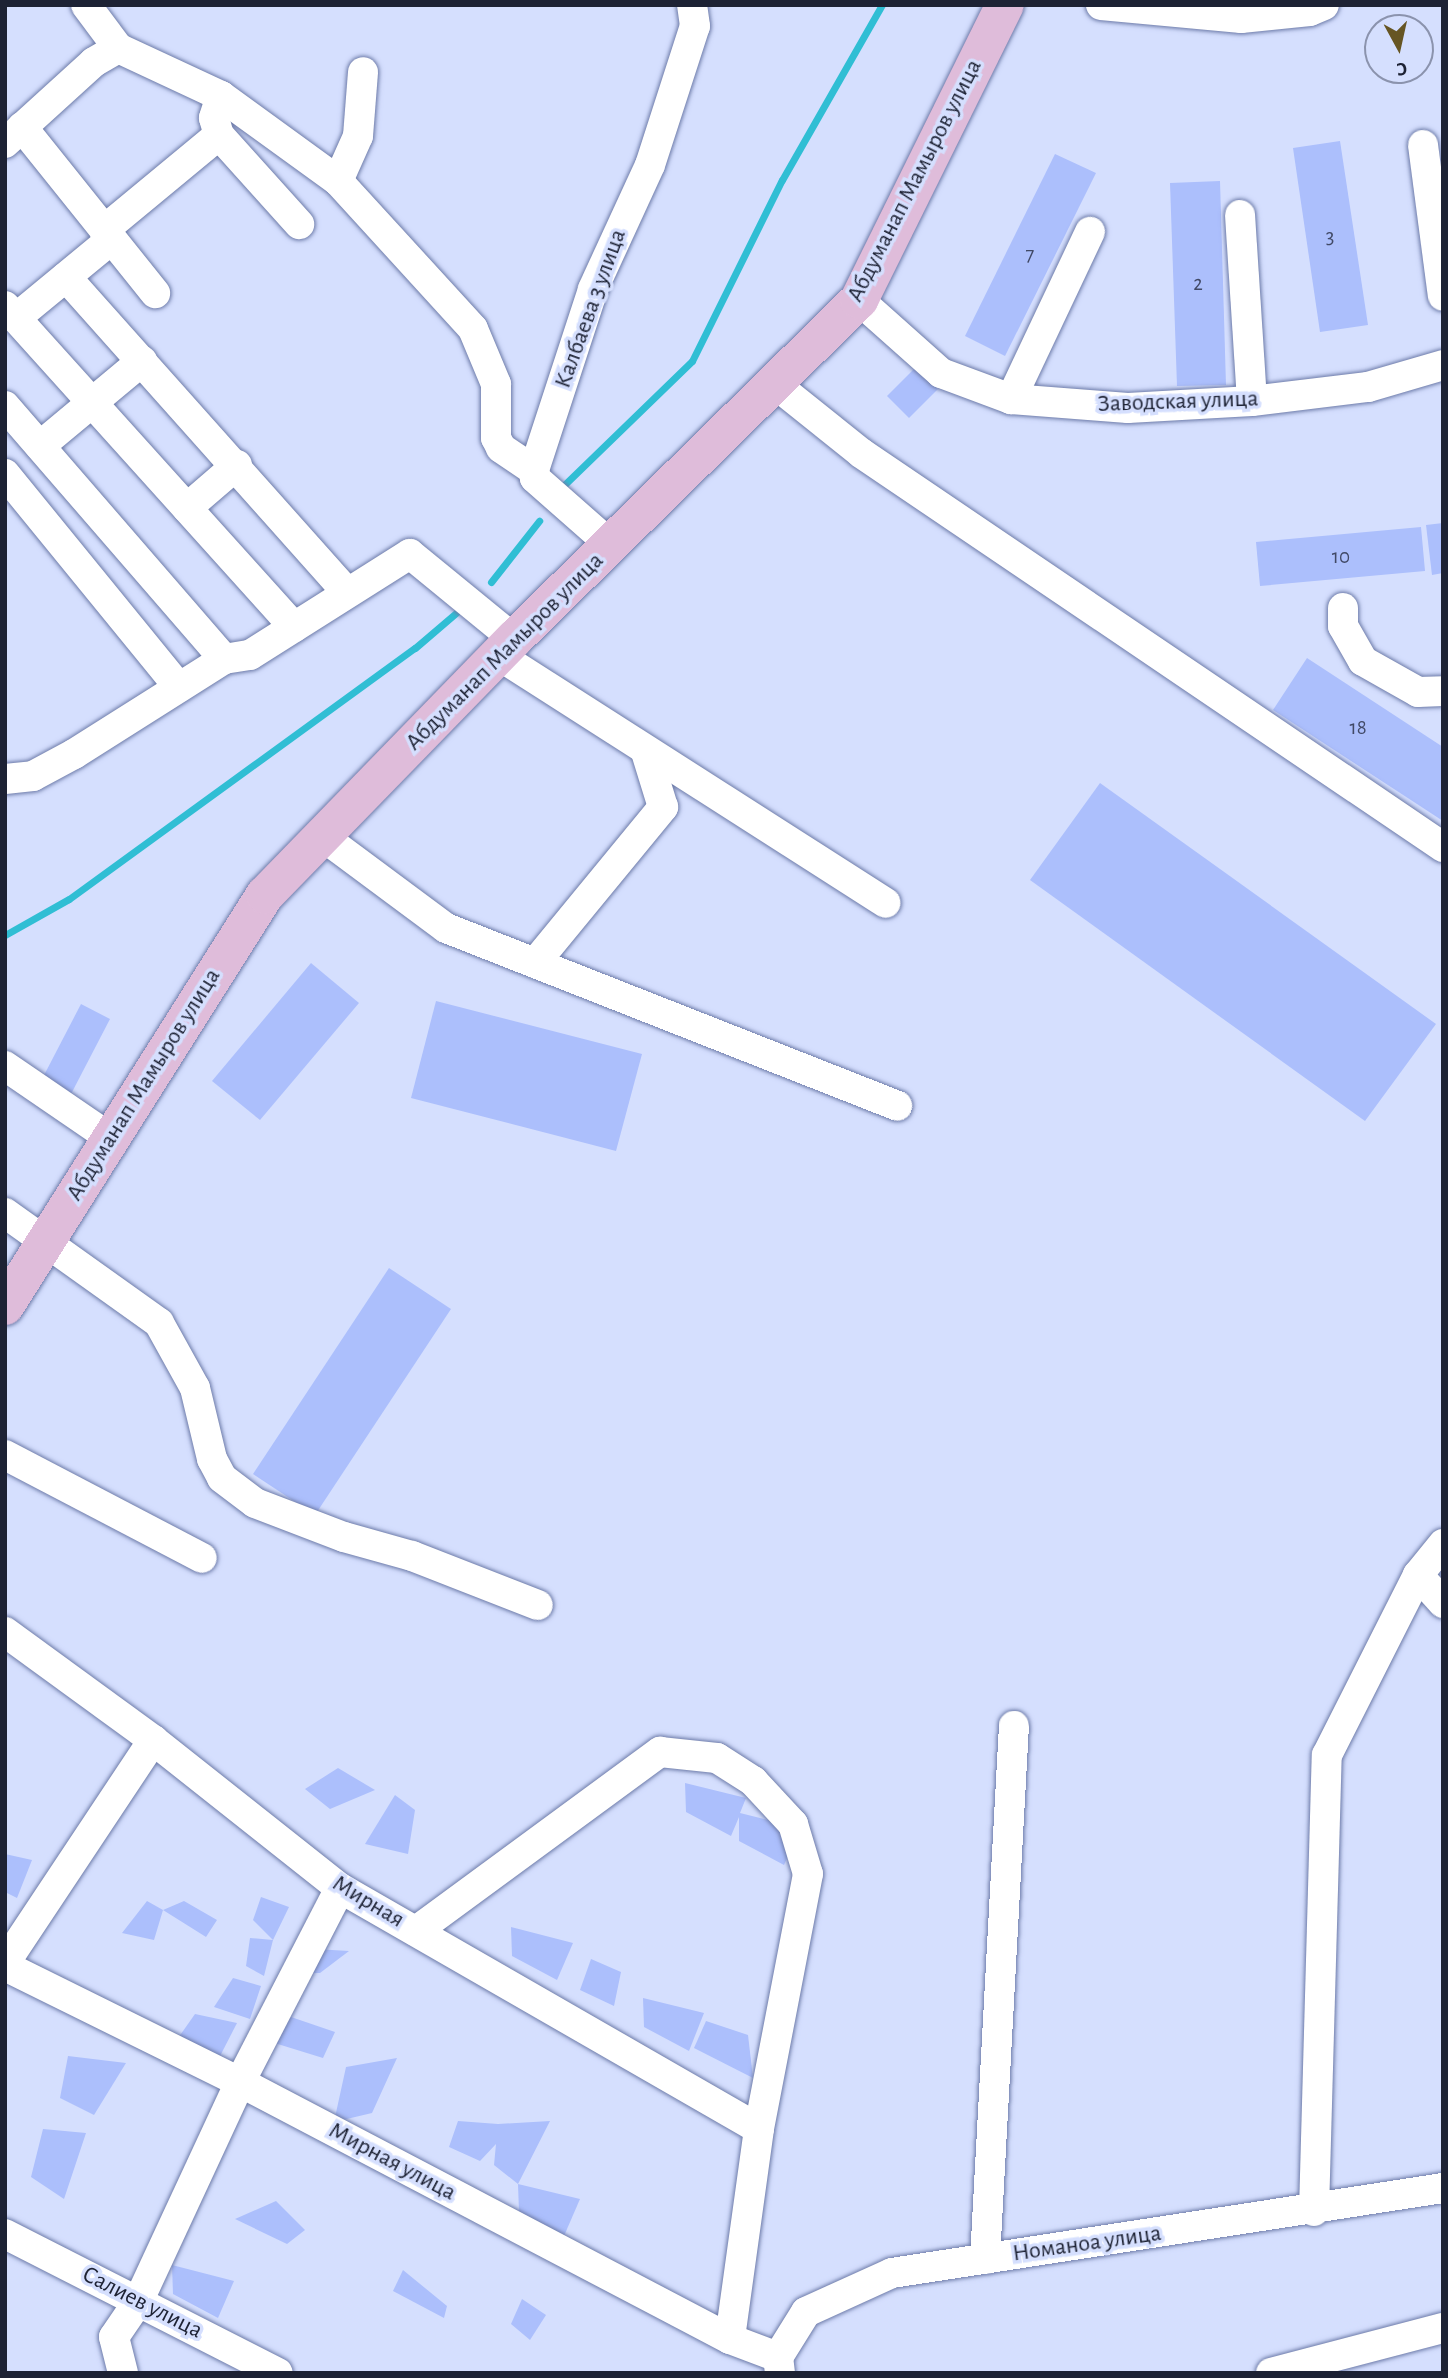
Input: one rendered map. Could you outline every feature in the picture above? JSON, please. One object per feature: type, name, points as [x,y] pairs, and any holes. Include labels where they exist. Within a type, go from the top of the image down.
[{"type":"main road","name":"Абдуманап Мамыров улица","points":[[5,1306],[265,895],[506,647],[612,546],[859,300],[1005,5]]},
{"type":"street","points":[[86,5],[118,48],[221,96],[338,181],[473,329],[496,384],[496,438],[501,448],[534,470],[536,478],[612,546]]},
{"type":"street","name":"Калбаева 3 улица","points":[[534,470],[593,289],[650,165],[695,26],[692,5]]},
{"type":"street","points":[[1102,5],[1241,18],[1310,11],[1324,5]]},
{"type":"street","points":[[118,48],[93,62],[13,135],[108,234],[155,293]]},
{"type":"street","points":[[338,181],[358,136],[363,72]]},
{"type":"street","points":[[221,96],[214,118],[219,135],[299,224]]},
{"type":"street","points":[[219,135],[108,234],[65,277],[11,312],[294,627]]},
{"type":"street","points":[[1423,145],[1443,296]]},
{"type":"street","points":[[1240,215],[1252,401]]},
{"type":"street","points":[[1010,399],[1090,232]]},
{"type":"street","points":[[65,277],[237,465],[347,592]]},
{"type":"street","name":"Заводская улица","points":[[859,300],[941,373],[1010,399],[1128,408],[1252,401],[1368,387],[1443,365]]},
{"type":"street","points":[[40,446],[142,361]]},
{"type":"street","points":[[775,384],[861,453],[1443,847]]},
{"type":"street","points":[[5,406],[224,659],[237,661],[250,655],[403,555],[415,555],[506,647],[646,752],[886,903]]},
{"type":"street","points":[[187,508],[237,465]]},
{"type":"street","points":[[5,474],[179,687]]},
{"type":"street","points":[[1343,608],[1343,626],[1363,661],[1418,692],[1443,691]]},
{"type":"street","points":[[5,779],[33,776],[64,760],[224,659]]},
{"type":"street","points":[[535,963],[663,807],[646,752]]},
{"type":"street","points":[[322,836],[446,928],[897,1106]]},
{"type":"street","points":[[5,1066],[110,1138]]},
{"type":"street","points":[[5,1213],[159,1323],[195,1388],[212,1459],[222,1478],[255,1503],[344,1537],[412,1556],[538,1605]]},
{"type":"street","points":[[5,1455],[202,1558]]},
{"type":"street","points":[[1314,2211],[1327,1755],[1418,1575],[1443,1544]]},
{"type":"street","points":[[1418,1575],[1443,1603]]},
{"type":"street","name":"Мирная","points":[[5,1632],[153,1740],[340,1888],[759,2129]]},
{"type":"street","points":[[985,2259],[1014,1726]]},
{"type":"street","points":[[5,1964],[153,1740]]},
{"type":"street","points":[[416,1931],[660,1752],[717,1758],[752,1781],[793,1824],[808,1874],[759,2129],[730,2339]]},
{"type":"street","points":[[123,2373],[114,2337],[138,2302],[240,2082],[340,1888]]},
{"type":"street","name":"Мирная улица","points":[[5,1964],[240,2082],[779,2365]]},
{"type":"street","name":"Номаноа улица","points":[[779,2365],[806,2312],[892,2273],[1314,2211],[1443,2188]]},
{"type":"street","name":"Салиев улица","points":[[5,2234],[278,2373]]},
{"type":"street","points":[[1271,2373],[1443,2328]]},
{"type":"building","points":[[1340,141],[1368,325],[1320,332],[1293,148]]},
{"type":"building","points":[[1055,154],[1096,173],[1005,356],[965,336]]},
{"type":"building","points":[[1220,181],[1226,385],[1177,386],[1170,183]]},
{"type":"building","points":[[916,367],[938,389],[909,418],[887,396]]},
{"type":"building","points":[[1443,523],[1443,573],[1432,575],[1426,525]]},
{"type":"building","points":[[1421,527],[1425,571],[1260,586],[1256,542]]},
{"type":"building","points":[[1307,658],[1443,747],[1443,821],[1273,710]]},
{"type":"building","points":[[1100,783],[1436,1024],[1365,1121],[1030,880]]},
{"type":"building","points":[[311,963],[359,1003],[260,1120],[212,1081]]},
{"type":"building","points":[[436,1001],[642,1054],[616,1151],[411,1098]]},
{"type":"building","points":[[81,1004],[110,1019],[70,1096],[41,1081]]},
{"type":"building","points":[[389,1268],[451,1309],[315,1515],[253,1474]]},
{"type":"building","points":[[338,1768],[375,1790],[330,1809],[305,1789]]},
{"type":"building","points":[[685,1783],[746,1798],[740,1813],[800,1828],[784,1865],[739,1841],[739,1817],[731,1836],[686,1812]]},
{"type":"building","points":[[395,1795],[415,1810],[408,1854],[365,1844]]},
{"type":"building","points":[[5,1854],[32,1860],[17,1898],[5,1892]]},
{"type":"building","points":[[261,1897],[289,1907],[273,1940],[253,1920]]},
{"type":"building","points":[[147,1901],[163,1910],[154,1940],[122,1933]]},
{"type":"building","points":[[184,1901],[217,1920],[206,1937],[163,1910]]},
{"type":"building","points":[[511,1927],[573,1943],[557,1980],[512,1956]]},
{"type":"building","points":[[250,1938],[273,1940],[264,1976],[246,1966]]},
{"type":"building","points":[[315,1949],[349,1951],[320,1973],[303,1973]]},
{"type":"building","points":[[591,1959],[621,1972],[614,2006],[580,1990]]},
{"type":"building","points":[[233,1978],[261,1986],[250,2019],[214,2007]]},
{"type":"building","points":[[643,1998],[704,2013],[689,2051],[644,2027]]},
{"type":"building","points":[[195,2014],[237,2023],[218,2060],[176,2041]]},
{"type":"building","points":[[291,2017],[335,2032],[323,2058],[268,2041]]},
{"type":"building","points":[[706,2021],[748,2035],[753,2078],[694,2048]]},
{"type":"building","points":[[68,2056],[126,2063],[94,2115],[60,2098]]},
{"type":"building","points":[[397,2058],[372,2113],[334,2122],[346,2067]]},
{"type":"building","points":[[458,2121],[498,2124],[550,2121],[518,2184],[494,2165],[496,2144],[480,2161],[449,2147]]},
{"type":"building","points":[[43,2129],[86,2133],[64,2199],[31,2177]]},
{"type":"building","points":[[518,2184],[580,2199],[564,2236],[519,2212]]},
{"type":"building","points":[[276,2201],[305,2230],[287,2244],[235,2219]]},
{"type":"building","points":[[172,2265],[234,2281],[218,2318],[173,2294]]},
{"type":"building","points":[[403,2270],[447,2306],[444,2318],[393,2291]]},
{"type":"building","points":[[522,2299],[546,2315],[530,2340],[511,2324]]},
{"type":"waterway","points":[[561,488],[692,361],[782,180],[882,5]]},
{"type":"waterway","points":[[491,582],[539,521]]},
{"type":"waterway","points":[[5,935],[69,899],[415,648],[456,613]]}]
